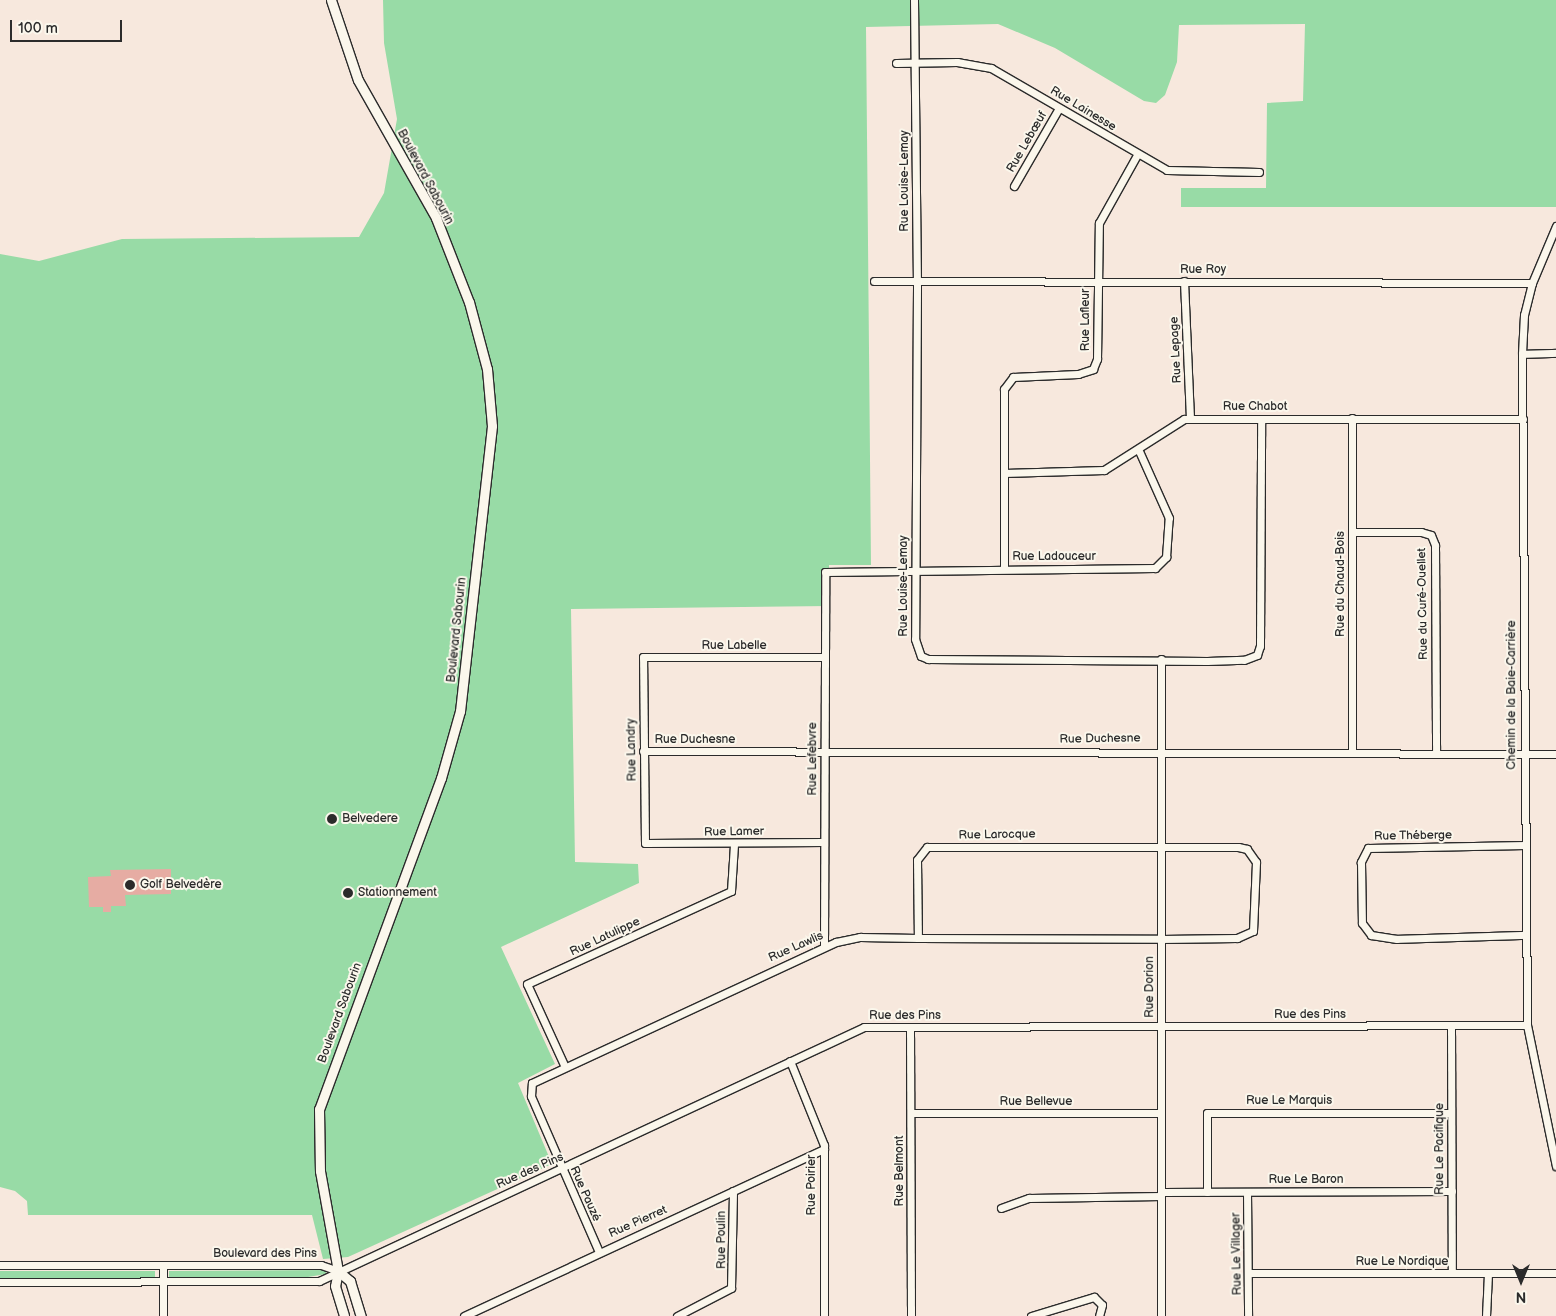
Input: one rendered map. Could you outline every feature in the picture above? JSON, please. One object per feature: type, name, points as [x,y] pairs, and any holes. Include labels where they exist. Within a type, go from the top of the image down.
[{"type":"street","name":"Boulevard Sabourin","points":[[331,0],[358,80],[436,218],[469,302],[487,369],[492,426],[460,711],[441,778],[319,1109],[320,1171],[338,1271],[335,1286],[344,1316]]},
{"type":"street","name":"Rue Louise-Lemay","points":[[914,0],[917,279],[914,569],[914,639],[916,649],[928,659],[1244,660],[1257,654],[1260,646],[1261,418]]},
{"type":"street","name":"Rue Lainesse","points":[[896,63],[916,62],[986,66],[1137,155],[1172,170],[1259,172]]},
{"type":"street","name":"Rue Lebœuf","points":[[1014,186],[1059,108]]},
{"type":"street","name":"Rue Lafleur","points":[[1004,568],[1004,389],[1013,377],[1078,374],[1093,368],[1097,359],[1101,218],[1137,155]]},
{"type":"street","name":"Chemin de la Baie-Carrière","points":[[1556,226],[1532,283],[1524,315],[1522,354],[1527,1025],[1556,1166]]},
{"type":"street","name":"Rue Roy","points":[[874,281],[917,279],[1532,283]]},
{"type":"street","name":"Rue Lepage","points":[[1184,281],[1190,418]]},
{"type":"street","points":[[1522,354],[1556,353]]},
{"type":"street","name":"Rue Chabot","points":[[1004,473],[1104,470],[1139,451],[1175,423],[1190,418],[1523,419]]},
{"type":"street","name":"Rue du Chaud-Bois","points":[[1352,418],[1352,751]]},
{"type":"street","name":"Rue Ladouceur","points":[[824,572],[914,569],[1155,568],[1166,557],[1169,518],[1139,451]]},
{"type":"street","name":"Rue du Curé-Ouellet","points":[[1352,532],[1421,532],[1431,535],[1435,545],[1436,752]]},
{"type":"street","name":"Rue Lefebvre","points":[[824,572],[824,945]]},
{"type":"street","name":"Rue Labelle","points":[[643,657],[824,657]]},
{"type":"street","name":"Rue Landry","points":[[643,657],[645,843]]},
{"type":"street","name":"Rue Dorion","points":[[1161,1316],[1162,659]]},
{"type":"street","name":"Rue Duchesne","points":[[643,751],[1161,750],[1524,752],[1556,754]]},
{"type":"street","name":"Rue Lamer","points":[[645,843],[824,842]]},
{"type":"street","name":"Rue Latulippe","points":[[565,1067],[527,984],[731,891],[734,844]]},
{"type":"street","name":"Rue Larocque","points":[[918,938],[917,860],[927,847],[1161,844]]},
{"type":"street","name":"Rue Lawlis","points":[[529,1089],[532,1083],[824,945],[860,937],[1237,938],[1253,931],[1256,862],[1247,849],[1161,844]]},
{"type":"street","name":"Rue Théberge","points":[[1525,845],[1368,848],[1361,862],[1362,923],[1371,935],[1397,939],[1526,935]]},
{"type":"street","name":"Rue Le Pacifique","points":[[1451,1025],[1452,1273]]},
{"type":"street","name":"Rue des Pins","points":[[338,1271],[864,1027],[1527,1025]]},
{"type":"street","name":"Rue Belmont","points":[[910,1027],[911,1316]]},
{"type":"street","name":"Rue Poirier","points":[[790,1062],[824,1150],[824,1316]]},
{"type":"street","name":"Rue Pauzé","points":[[529,1089],[561,1169],[598,1252]]},
{"type":"street","name":"Rue Bellevue","points":[[911,1114],[1161,1113]]},
{"type":"street","name":"Rue Le Marquis","points":[[1206,1192],[1206,1113],[1451,1113]]},
{"type":"street","name":"Rue Pierret","points":[[464,1316],[598,1252],[824,1150]]},
{"type":"street","name":"Rue Poulin","points":[[677,1316],[731,1288],[733,1191]]},
{"type":"street","name":"Rue Le Baron","points":[[1001,1208],[1029,1198],[1206,1192],[1452,1192]]},
{"type":"street","name":"Rue Le Villager","points":[[1247,1192],[1248,1316]]},
{"type":"street","name":"Boulevard des Pins","points":[[0,1265],[321,1265],[338,1271]]},
{"type":"street","points":[[163,1265],[163,1316]]},
{"type":"street","name":"Boulevard Sabourin","points":[[338,1271],[350,1281],[361,1316]]},
{"type":"street","name":"Boulevard des Pins","points":[[0,1282],[319,1281],[338,1271]]},
{"type":"street","name":"Rue Le Nordique","points":[[1248,1273],[1556,1273]]},
{"type":"street","points":[[1486,1316],[1488,1273]]},
{"type":"street","points":[[1031,1316],[1094,1297],[1102,1305],[1099,1316]]},
{"type":"green space","points":[[383,0],[1556,0],[1556,207],[1181,207],[1181,188],[1266,188],[1267,103],[1303,101],[1305,24],[1179,25],[1177,62],[1165,95],[1156,103],[1144,101],[1055,48],[998,24],[866,27],[871,565],[829,565],[829,606],[571,609],[575,862],[638,864],[639,883],[501,947],[555,1064],[518,1083],[552,1164],[348,1257],[323,1259],[312,1215],[28,1215],[27,1201],[15,1191],[0,1187],[0,254],[39,261],[122,239],[359,237],[384,193],[397,119],[384,43]]},
{"type":"green space","points":[[326,1270],[326,1274],[302,1278],[169,1278],[169,1271]]},
{"type":"green space","points":[[0,1271],[155,1271],[155,1278],[0,1278]]},
{"type":"building","name":"Golf Belvedère","points":[[171,869],[171,894],[125,895],[126,906],[111,906],[111,912],[103,912],[103,907],[89,907],[88,877],[111,876],[110,870]]},
{"type":"place","name":"Belvedere","points":[[332,819]]},
{"type":"place","name":"Golf Belvedère","points":[[130,885]]},
{"type":"place","name":"Stationnement","points":[[348,893]]}]
